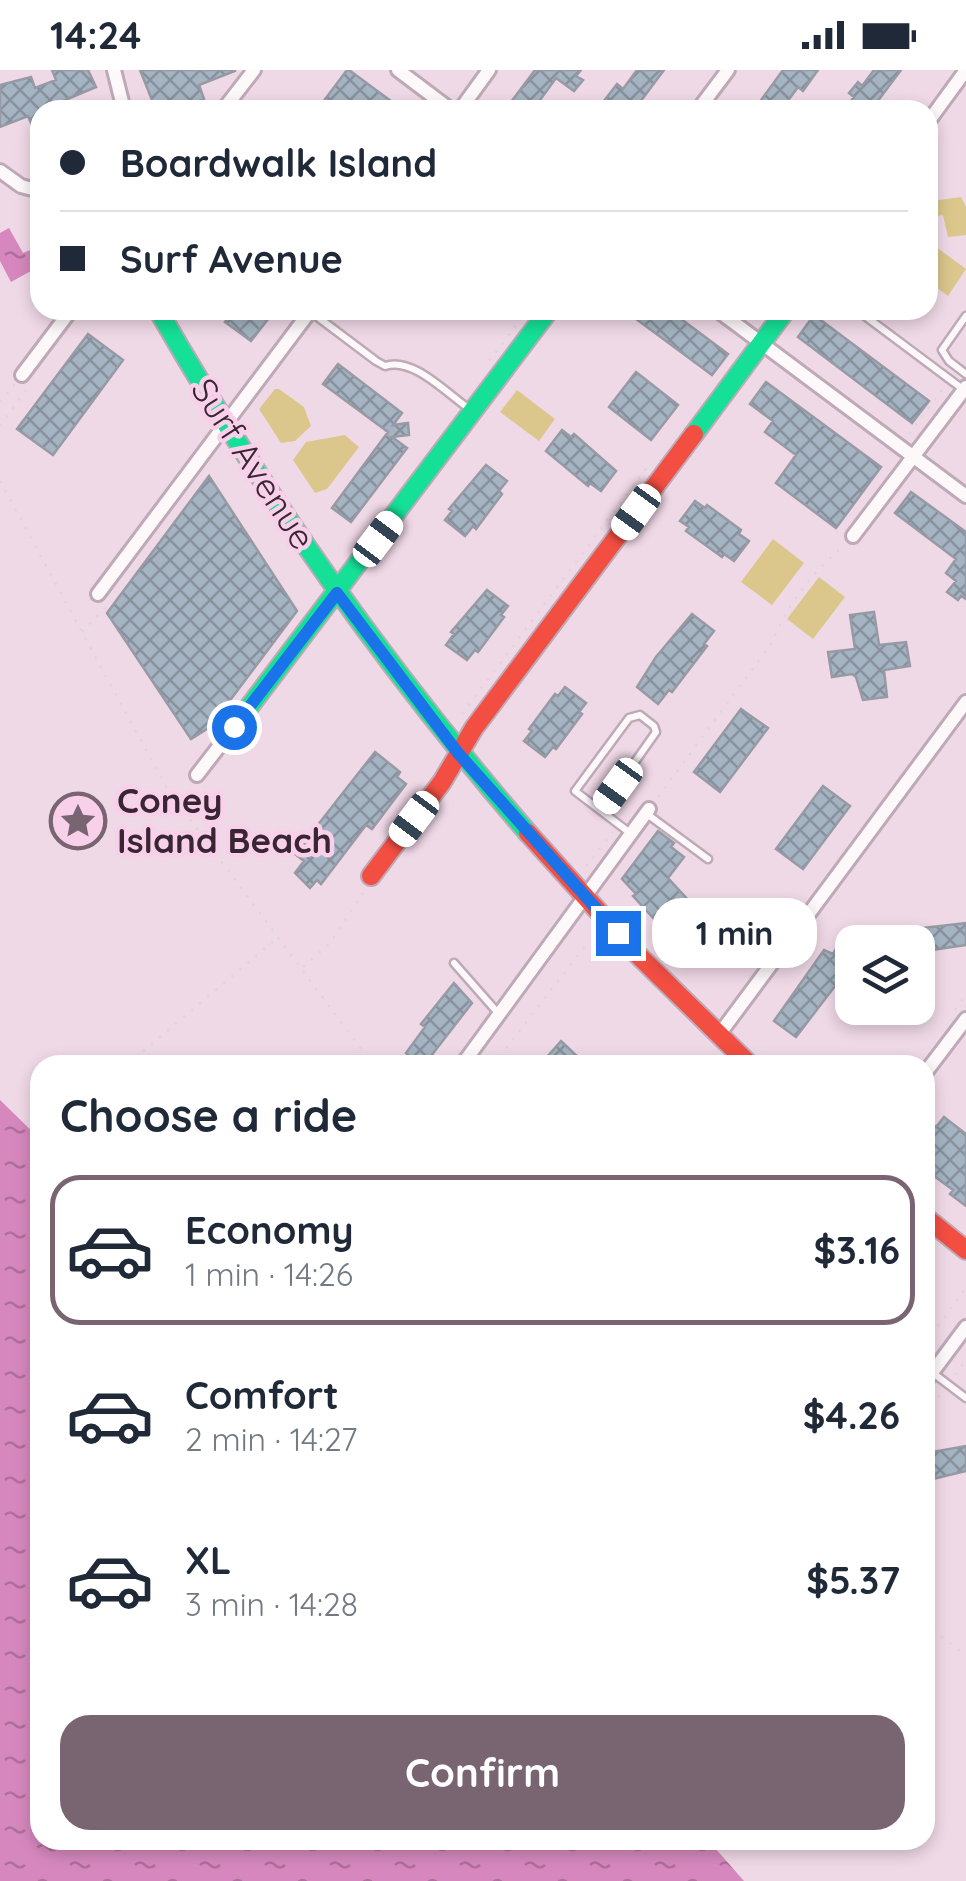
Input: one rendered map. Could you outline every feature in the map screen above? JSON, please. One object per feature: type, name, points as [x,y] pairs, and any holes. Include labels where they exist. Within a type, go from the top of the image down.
[{"type":"street","points":[[114,70],[122,100]]},
{"type":"street","points":[[231,100],[254,70]]},
{"type":"street","points":[[398,70],[438,100]]},
{"type":"street","points":[[468,100],[490,70]]},
{"type":"street","points":[[706,100],[728,70]]},
{"type":"street","points":[[938,108],[966,70]]},
{"type":"street","points":[[0,171],[30,188]]},
{"type":"street","points":[[28,378],[65,320]]},
{"type":"street","name":"Surf Avenue","points":[[164,320],[226,426],[337,593],[458,753],[585,899],[739,1055]]},
{"type":"street","points":[[98,594],[304,320]]},
{"type":"street","points":[[198,775],[542,320]]},
{"type":"street","points":[[730,320],[966,496]]},
{"type":"street","points":[[367,885],[442,782],[458,753],[778,320]]},
{"type":"street","points":[[852,538],[965,388]]},
{"type":"street","points":[[718,1036],[966,702]]},
{"type":"street","points":[[469,1055],[648,811]]},
{"type":"street","points":[[935,1061],[966,1019]]},
{"type":"street","points":[[935,1225],[966,1250]]},
{"type":"street","points":[[935,1368],[966,1327]]},
{"type":"lane","points":[[966,316],[942,350],[966,374]]},
{"type":"lane","points":[[324,320],[376,361],[385,366],[394,362],[410,367],[473,412]]},
{"type":"lane","points":[[870,320],[965,388]]},
{"type":"lane","points":[[600,810],[656,732],[640,715],[629,718],[575,790],[600,810],[631,834]]},
{"type":"lane","points":[[648,811],[708,859]]},
{"type":"lane","points":[[454,964],[499,1014]]},
{"type":"lane","points":[[935,1381],[966,1398]]},
{"type":"path","points":[[0,402],[28,378]]},
{"type":"path","points":[[0,426],[28,378]]},
{"type":"path","points":[[909,434],[950,379]]},
{"type":"path","points":[[462,714],[658,453]]},
{"type":"path","points":[[0,480],[166,787],[367,1055]]},
{"type":"path","points":[[648,811],[774,641],[780,622],[811,580],[852,538]]},
{"type":"path","points":[[81,633],[106,610]]},
{"type":"path","points":[[185,813],[201,791]]},
{"type":"path","points":[[302,968],[330,943],[367,885]]},
{"type":"path","points":[[139,1055],[278,938]]},
{"type":"path","points":[[501,1055],[585,946]]},
{"type":"path","points":[[935,1330],[966,1288]]},
{"type":"path","points":[[935,1631],[966,1656]]},
{"type":"shaded area","points":[[961,197],[966,207],[966,235],[948,237],[943,215],[938,216],[938,200]]},
{"type":"shaded area","points":[[938,248],[966,269],[948,296],[938,288]]},
{"type":"shaded area","points":[[275,389],[304,407],[311,426],[295,441],[281,443],[259,409]]},
{"type":"shaded area","points":[[517,390],[555,419],[539,441],[500,412]]},
{"type":"shaded area","points":[[345,435],[359,447],[327,489],[315,493],[293,460],[306,442]]},
{"type":"shaded area","points":[[773,539],[804,563],[772,605],[741,582]]},
{"type":"shaded area","points":[[819,577],[845,597],[813,639],[787,619]]},
{"type":"water","points":[[9,228],[23,253],[30,250],[30,272],[11,282],[0,261],[0,233]]},
{"type":"water","points":[[0,1100],[30,1129],[30,1850],[717,1850],[744,1881],[0,1881]]},
{"type":"building","points":[[52,70],[88,70],[96,87],[65,100],[30,100],[30,121],[28,116],[0,127],[0,85],[31,77],[35,88],[56,80]]},
{"type":"building","points":[[140,70],[235,70],[199,85],[202,100],[152,100]]},
{"type":"building","points":[[349,70],[390,100],[324,100]]},
{"type":"building","points":[[535,70],[581,70],[576,76],[583,80],[574,91],[556,78],[540,100],[512,100]]},
{"type":"building","points":[[637,70],[664,70],[642,100],[605,100],[617,84],[623,89]]},
{"type":"building","points":[[783,70],[818,70],[803,91],[798,87],[788,100],[761,100]]},
{"type":"building","points":[[874,70],[901,70],[878,100],[852,100],[854,97],[849,93],[858,82],[862,86]]},
{"type":"building","points":[[226,320],[267,320],[251,341]]},
{"type":"building","points":[[638,320],[682,320],[728,354],[712,375]]},
{"type":"building","points":[[810,320],[821,320],[929,401],[912,423],[798,337]]},
{"type":"building","points":[[88,334],[123,360],[53,455],[17,429]]},
{"type":"building","points":[[338,364],[402,413],[393,425],[408,423],[409,435],[392,437],[407,448],[351,522],[332,508],[388,432],[323,384]]},
{"type":"building","points":[[636,372],[678,405],[651,440],[609,407]]},
{"type":"building","points":[[766,382],[881,467],[836,528],[776,483],[796,455],[765,432],[773,421],[750,404]]},
{"type":"building","points":[[562,430],[571,437],[574,434],[616,471],[601,491],[590,483],[588,486],[546,451]]},
{"type":"building","points":[[486,465],[507,481],[476,529],[473,526],[465,536],[445,520],[452,511],[449,509]]},
{"type":"building","points":[[209,476],[297,611],[210,727],[191,739],[107,613]]},
{"type":"building","points":[[911,492],[966,532],[966,599],[961,596],[958,600],[947,592],[956,581],[946,573],[956,559],[895,513]]},
{"type":"building","points":[[695,501],[705,508],[707,505],[741,530],[739,534],[749,541],[734,561],[686,531],[689,527],[680,521]]},
{"type":"building","points":[[487,590],[508,606],[478,652],[475,650],[467,660],[446,645],[454,634],[451,632]]},
{"type":"building","points":[[874,612],[879,645],[906,642],[910,666],[884,670],[887,697],[863,700],[852,674],[832,677],[828,652],[855,649],[850,615]]},
{"type":"building","points":[[692,614],[714,631],[672,692],[669,690],[658,704],[637,687]]},
{"type":"building","points":[[565,687],[586,703],[556,749],[553,747],[545,757],[524,741],[555,694],[558,696]]},
{"type":"building","points":[[741,709],[768,728],[720,792],[694,772]]},
{"type":"building","points":[[375,752],[400,772],[397,777],[406,784],[372,829],[366,825],[321,884],[317,880],[310,888],[295,873],[304,861],[295,854]]},
{"type":"building","points":[[823,786],[850,806],[803,869],[776,849]]},
{"type":"building","points":[[658,831],[684,857],[668,878],[703,916],[679,946],[622,879]]},
{"type":"building","points":[[966,923],[966,945],[935,950],[935,927]]},
{"type":"building","points":[[824,950],[833,954],[835,951],[835,986],[796,1037],[774,1021]]},
{"type":"building","points":[[454,983],[472,1003],[432,1055],[408,1055],[406,1053],[425,1027],[421,1024]]},
{"type":"building","points":[[561,1041],[576,1055],[549,1055]]},
{"type":"building","points":[[944,1117],[966,1134],[966,1206],[935,1176],[936,1127]]},
{"type":"building","points":[[966,1446],[966,1471],[935,1479],[935,1451]]},
{"type":"traffic: fast","points":[[164,320],[242,449],[330,581],[425,708],[528,833]]},
{"type":"traffic: fast","points":[[234,727],[541,320]]},
{"type":"traffic: fast","points":[[694,434],[779,320]]},
{"type":"traffic: jam","points":[[371,876],[442,782],[474,728],[694,434]]},
{"type":"traffic: jam","points":[[528,833],[634,951],[740,1055]]},
{"type":"traffic: jam","points":[[935,1225],[966,1250]]},
{"type":"place","name":"Coney Island Beach","points":[[78,821]]},
{"type":"route","points":[[234,727],[337,593],[458,753],[618,933]]}]
